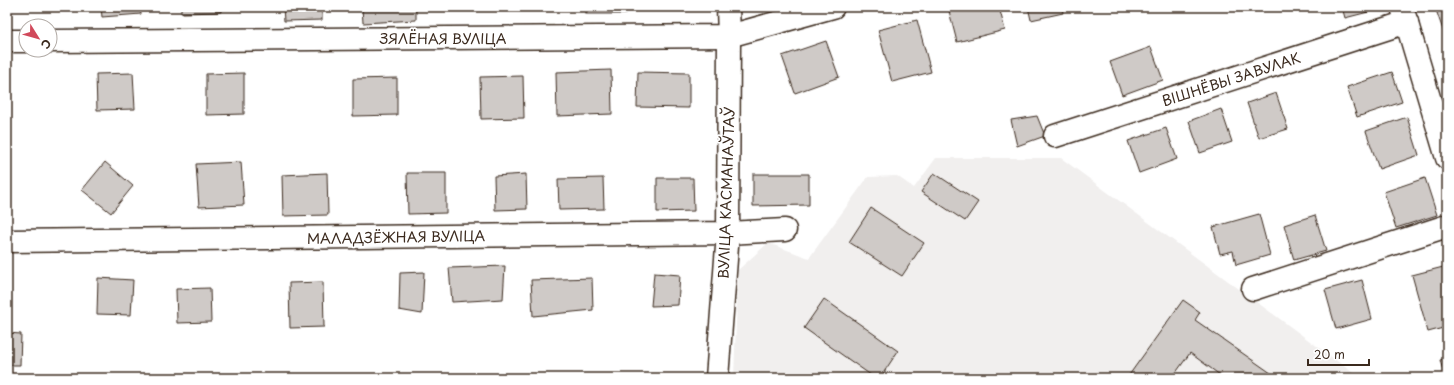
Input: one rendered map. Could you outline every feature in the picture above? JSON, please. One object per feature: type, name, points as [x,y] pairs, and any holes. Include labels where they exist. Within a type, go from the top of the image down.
[{"type":"street","name":"ВУЛІЦА КАСМАНАЎТАЎ","points":[[717,378],[728,233],[728,7]]},
{"type":"street","name":"ЗЯЛЁНАЯ ВУЛІЦА","points":[[58,41],[729,36],[833,7]]},
{"type":"street","name":"ВІШНЁВЫ ЗАВУЛАК","points":[[1055,136],[1405,15]]},
{"type":"street","points":[[1405,15],[1447,158]]},
{"type":"street","points":[[7,41],[18,41]]},
{"type":"street","points":[[1254,288],[1447,226]]},
{"type":"street","name":"МАЛАДЗЁЖНАЯ ВУЛІЦА","points":[[7,241],[728,233],[785,230]]},
{"type":"shaded area","points":[[936,158],[1061,158],[1360,378],[734,378],[738,270],[768,243],[809,258],[868,177],[897,176],[914,188]]},
{"type":"building","points":[[101,7],[140,7],[141,14],[102,17]]},
{"type":"building","points":[[181,7],[221,7],[221,12],[181,13]]},
{"type":"building","points":[[283,7],[322,7],[322,20],[284,21]]},
{"type":"building","points":[[362,7],[416,7],[416,20],[363,23]]},
{"type":"building","points":[[586,7],[626,7],[626,14],[586,14]]},
{"type":"building","points":[[948,7],[999,7],[1005,30],[957,42]]},
{"type":"building","points":[[1028,7],[1062,7],[1063,13],[1031,20]]},
{"type":"building","points":[[1342,7],[1375,7],[1376,10],[1345,18]]},
{"type":"building","points":[[1435,7],[1447,7],[1447,32],[1444,33]]},
{"type":"building","points":[[917,20],[931,72],[892,82],[878,30]]},
{"type":"building","points":[[826,41],[839,77],[795,93],[782,56]]},
{"type":"building","points":[[1151,47],[1163,80],[1122,95],[1110,62]]},
{"type":"building","points":[[611,70],[612,114],[557,116],[556,72]]},
{"type":"building","points":[[638,72],[689,73],[689,108],[637,107]]},
{"type":"building","points":[[1392,72],[1402,102],[1357,117],[1347,87]]},
{"type":"building","points":[[133,73],[135,109],[97,110],[96,74]]},
{"type":"building","points":[[244,73],[244,114],[206,115],[206,74]]},
{"type":"building","points":[[523,76],[524,118],[481,119],[480,77]]},
{"type":"building","points":[[397,78],[397,115],[353,116],[353,79]]},
{"type":"building","points":[[1276,93],[1288,129],[1259,138],[1247,103]]},
{"type":"building","points":[[1221,109],[1232,142],[1200,153],[1189,121]]},
{"type":"building","points":[[1037,116],[1045,136],[1017,146],[1011,120]]},
{"type":"building","points":[[1407,117],[1419,155],[1379,169],[1366,131]]},
{"type":"building","points":[[1166,128],[1177,159],[1139,173],[1128,141]]},
{"type":"building","points":[[105,162],[133,186],[111,213],[82,190]]},
{"type":"building","points":[[241,162],[244,205],[199,207],[196,164]]},
{"type":"building","points":[[327,173],[328,215],[283,216],[282,175]]},
{"type":"building","points":[[407,173],[446,173],[446,213],[408,214]]},
{"type":"building","points":[[934,173],[978,202],[965,221],[921,192]]},
{"type":"building","points":[[526,174],[527,209],[495,210],[494,176]]},
{"type":"building","points":[[753,174],[809,174],[809,205],[753,206]]},
{"type":"building","points":[[603,178],[604,209],[559,210],[558,179]]},
{"type":"building","points":[[657,178],[693,178],[694,211],[657,212]]},
{"type":"building","points":[[1425,178],[1437,215],[1396,228],[1384,192]]},
{"type":"building","points":[[871,208],[924,243],[902,276],[849,242]]},
{"type":"building","points":[[1259,214],[1270,255],[1236,265],[1233,251],[1220,254],[1213,227]]},
{"type":"building","points":[[1315,215],[1326,251],[1294,260],[1284,225]]},
{"type":"building","points":[[505,266],[503,299],[452,302],[449,268]]},
{"type":"building","points":[[1447,266],[1447,327],[1428,332],[1412,275]]},
{"type":"building","points":[[424,272],[422,314],[399,310],[400,273]]},
{"type":"building","points":[[654,273],[680,275],[678,305],[651,306]]},
{"type":"building","points":[[98,278],[133,280],[131,315],[97,314]]},
{"type":"building","points":[[592,278],[593,310],[533,316],[531,280]]},
{"type":"building","points":[[1362,280],[1372,319],[1336,329],[1325,290]]},
{"type":"building","points":[[323,282],[324,327],[290,328],[289,283]]},
{"type":"building","points":[[210,288],[211,322],[177,323],[176,289]]},
{"type":"building","points":[[824,299],[898,351],[880,378],[875,378],[804,328]]},
{"type":"building","points":[[1183,300],[1200,312],[1195,320],[1278,378],[1224,378],[1190,353],[1172,378],[1127,378]]},
{"type":"building","points":[[7,333],[21,334],[20,365],[9,365],[9,370],[7,370]]},
{"type":"building","points":[[1447,358],[1447,378],[1445,378],[1440,360]]}]
